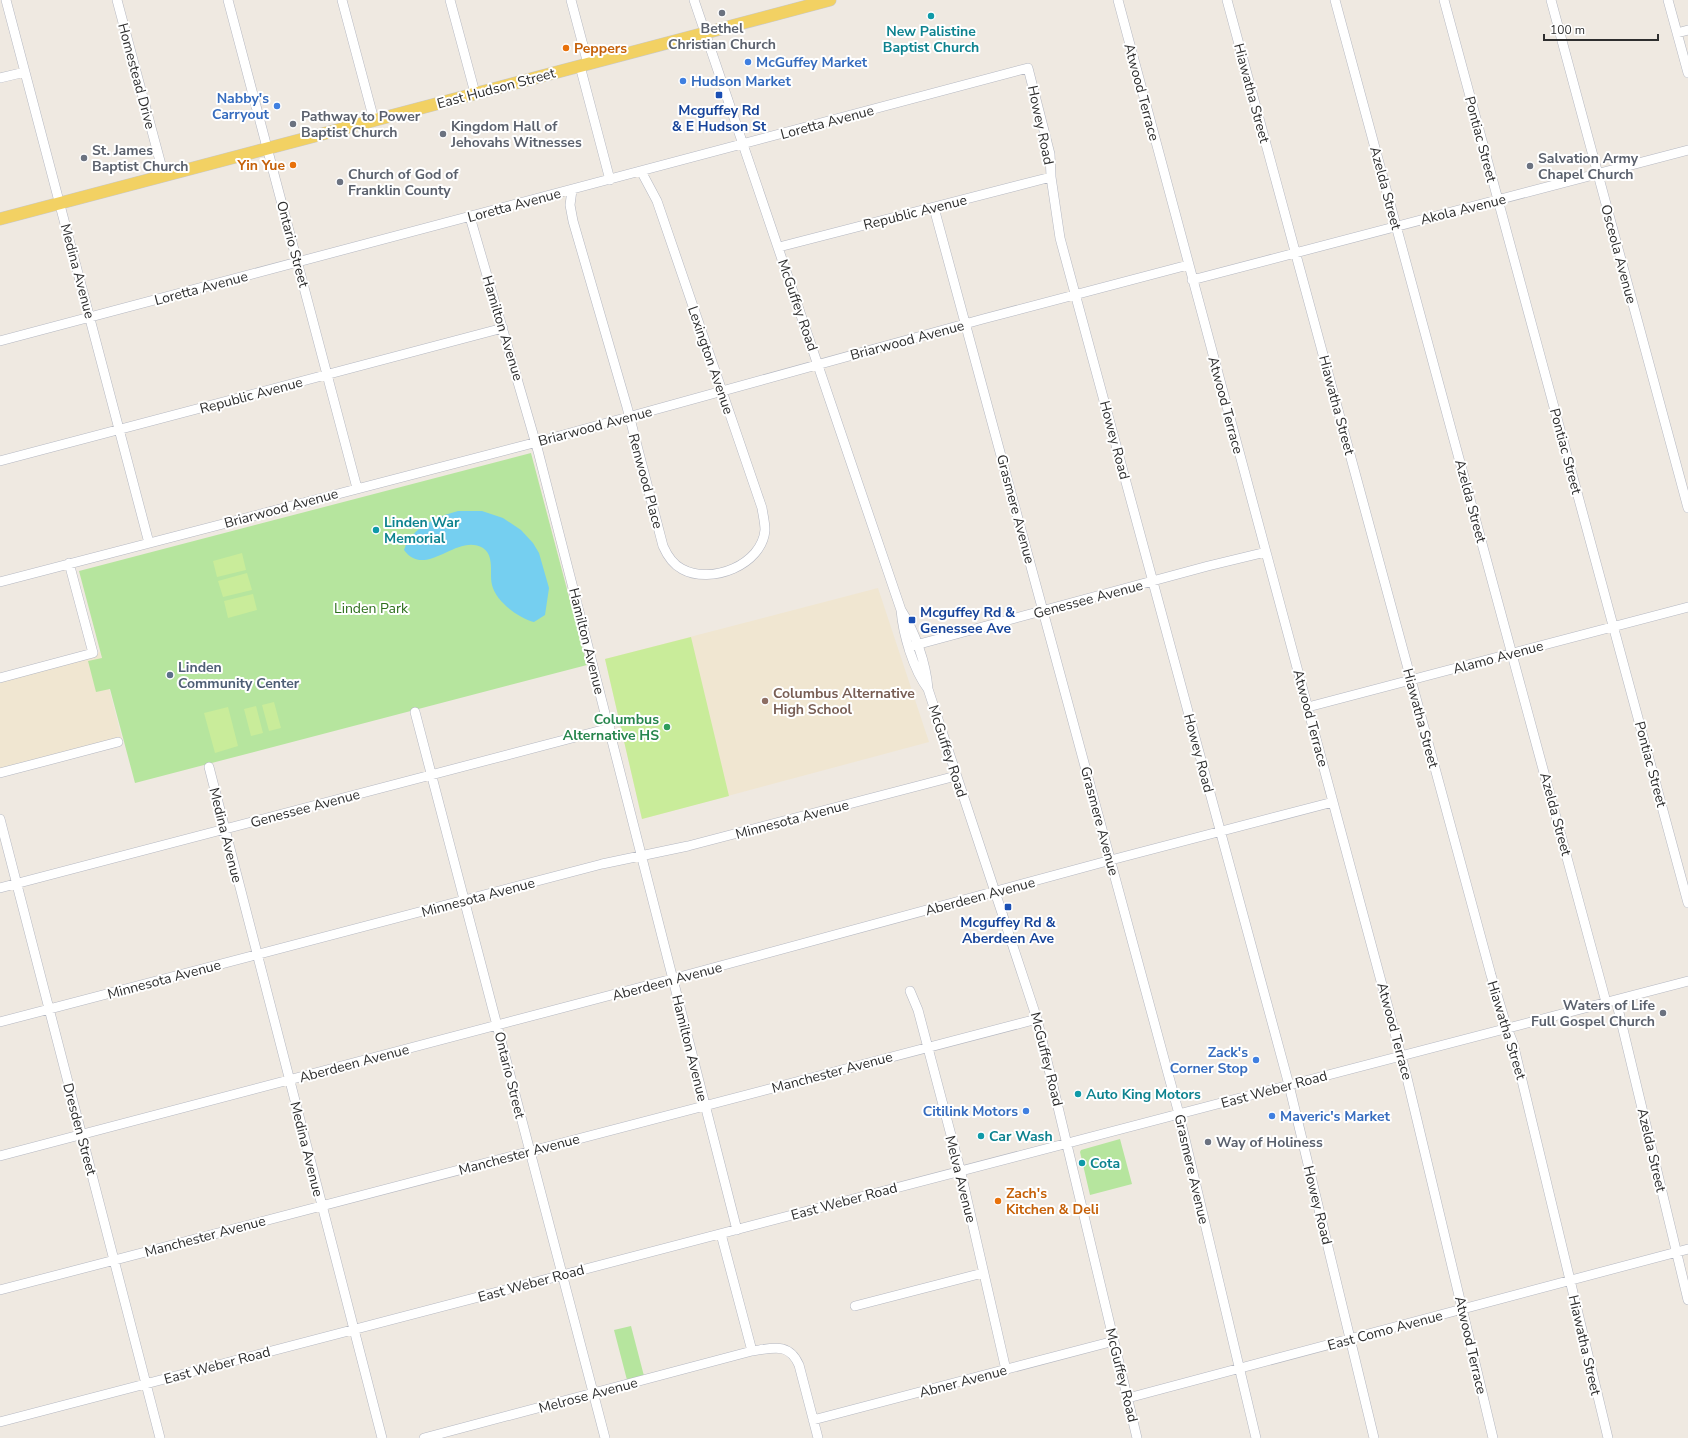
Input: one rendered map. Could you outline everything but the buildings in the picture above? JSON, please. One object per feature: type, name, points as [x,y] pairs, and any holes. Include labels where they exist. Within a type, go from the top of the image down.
[{"type":"main road","name":"East Hudson Street","points":[[0,219],[706,33],[802,4],[830,0]]},
{"type":"street","name":"Medina Avenue","points":[[6,0],[149,543]]},
{"type":"street","name":"Homestead Drive","points":[[117,0],[164,176]]},
{"type":"street","name":"Ontario Street","points":[[228,0],[357,488]]},
{"type":"street","points":[[342,0],[374,120]]},
{"type":"street","points":[[450,0],[476,93]]},
{"type":"street","points":[[571,0],[610,180]]},
{"type":"street","name":"McGuffey Road","points":[[694,0],[901,610],[910,623],[913,646],[927,678],[928,689],[956,776],[1037,1018],[1068,1143],[1137,1438]]},
{"type":"street","name":"Atwood Terrace","points":[[1118,0],[1192,280],[1402,1056],[1493,1438]]},
{"type":"street","name":"Hiawatha Street","points":[[1227,0],[1491,975],[1513,1043],[1608,1438]]},
{"type":"street","name":"Azelda Street","points":[[1335,0],[1606,1002]]},
{"type":"street","name":"Pontiac Street","points":[[1444,0],[1688,903]]},
{"type":"street","name":"Osceola Avenue","points":[[1551,0],[1688,508]]},
{"type":"street","points":[[1668,0],[1688,73]]},
{"type":"street","points":[[1677,33],[1688,30]]},
{"type":"street","name":"Loretta Avenue","points":[[0,341],[1028,68]]},
{"type":"street","name":"Howey Road","points":[[1028,68],[1050,154],[1051,177],[1060,238],[1289,1085],[1374,1438]]},
{"type":"street","points":[[0,78],[25,72]]},
{"type":"street","name":"Akola Avenue","points":[[1192,280],[1688,150]]},
{"type":"street","name":"Lexington Avenue","points":[[641,171],[657,201],[762,508],[765,530],[757,551]]},
{"type":"street","name":"Republic Avenue","points":[[779,247],[1051,177]]},
{"type":"street","name":"Renwood Place","points":[[572,190],[570,205],[573,221],[629,417],[663,546],[674,564],[682,570],[692,573],[710,574],[726,572],[743,564],[757,551]]},
{"type":"street","name":"Grasmere Avenue","points":[[934,208],[1180,1114],[1256,1438]]},
{"type":"street","name":"Hamilton Avenue","points":[[470,217],[536,442],[737,1230]]},
{"type":"street","name":"Briarwood Avenue","points":[[0,582],[536,442],[966,324],[1188,265]]},
{"type":"street","name":"Republic Avenue","points":[[0,461],[503,328]]},
{"type":"street","name":"Genessee Avenue","points":[[913,646],[1266,552]]},
{"type":"street","points":[[0,678],[93,654],[69,563]]},
{"type":"street","name":"Alamo Avenue","points":[[1308,707],[1688,607]]},
{"type":"street","name":"Ontario Street","points":[[415,712],[561,1275],[605,1438]]},
{"type":"street","name":"Genessee Avenue","points":[[0,888],[610,728]]},
{"type":"street","points":[[0,773],[118,742]]},
{"type":"street","name":"Medina Avenue","points":[[209,767],[382,1438]]},
{"type":"street","name":"Minnesota Avenue","points":[[0,1022],[464,900],[642,855],[688,846],[956,776]]},
{"type":"street","name":"Aberdeen Avenue","points":[[0,1156],[672,979],[1111,860],[1333,802]]},
{"type":"street","name":"Dresden Street","points":[[0,820],[160,1438]]},
{"type":"street","name":"East Weber Road","points":[[0,1422],[1688,981]]},
{"type":"street","name":"Melva Avenue","points":[[910,990],[918,1010],[960,1171],[1006,1370]]},
{"type":"street","name":"Azelda Street","points":[[1616,1000],[1688,1300]]},
{"type":"street","name":"Manchester Avenue","points":[[0,1290],[1037,1018]]},
{"type":"street","points":[[721,1234],[752,1351],[781,1348],[789,1351],[796,1357],[818,1438]]},
{"type":"street","name":"East Como Avenue","points":[[1128,1398],[1688,1249]]},
{"type":"street","points":[[855,1306],[984,1272]]},
{"type":"street","name":"Abner Avenue","points":[[813,1420],[1114,1341]]},
{"type":"street","name":"Melrose Avenue","points":[[424,1438],[752,1351]]},
{"type":"shaded area","name":"Columbus Alternative High School","points":[[878,588],[929,742],[642,819],[605,659]]},
{"type":"shaded area","points":[[100,652],[123,743],[0,775],[0,677]]},
{"type":"green space","name":"Linden Park","points":[[531,453],[587,665],[135,783],[110,689],[96,692],[88,661],[102,658],[79,571]]},
{"type":"green space","points":[[242,553],[246,570],[217,577],[213,561]]},
{"type":"green space","points":[[247,573],[252,590],[223,597],[218,581]]},
{"type":"green space","points":[[253,594],[257,610],[228,618],[224,601]]},
{"type":"green space","name":"Columbus Alternative HS","points":[[691,637],[729,796],[642,819],[605,659]]},
{"type":"green space","points":[[274,702],[281,728],[269,731],[262,705]]},
{"type":"green space","points":[[256,706],[263,733],[251,736],[244,709]]},
{"type":"green space","points":[[228,707],[238,746],[215,753],[204,713]]},
{"type":"green space","points":[[1120,1139],[1132,1184],[1090,1195],[1080,1152],[1081,1150]]},
{"type":"green space","points":[[631,1326],[644,1376],[627,1380],[614,1330]]},
{"type":"water","points":[[458,511],[482,511],[503,518],[521,530],[533,543],[539,553],[549,588],[545,615],[534,622],[515,613],[503,603],[494,591],[491,581],[491,565],[489,556],[487,551],[483,548],[473,545],[463,546],[432,558],[422,560],[413,558],[404,550],[413,535],[419,529],[441,516]]},
{"type":"place","name":"Bethel Christian Church","points":[[722,13]]},
{"type":"place","name":"New Palistine Baptist Church","points":[[931,16]]},
{"type":"place","name":"Peppers","points":[[566,48]]},
{"type":"place","name":"McGuffey Market","points":[[748,62]]},
{"type":"place","name":"Hudson Market","points":[[683,81]]},
{"type":"place","name":"Mcguffey Rd & E Hudson St","points":[[719,95]]},
{"type":"place","name":"Nabby's Carryout","points":[[277,106]]},
{"type":"place","name":"Pathway to Power Baptist Church","points":[[293,124]]},
{"type":"place","name":"Kingdom Hall of Jehovahs Witnesses","points":[[443,134]]},
{"type":"place","name":"St. James Baptist Church","points":[[84,158]]},
{"type":"place","name":"Yin Yue","points":[[293,165]]},
{"type":"place","name":"Salvation Army Chapel Church","points":[[1530,166]]},
{"type":"place","name":"Church of God of Franklin County","points":[[340,182]]},
{"type":"place","name":"Linden War Memorial","points":[[376,530]]},
{"type":"place","name":"Mcguffey Rd & Genessee Ave","points":[[912,620]]},
{"type":"place","name":"Linden Community Center","points":[[170,675]]},
{"type":"place","name":"Columbus Alternative High School","points":[[765,701]]},
{"type":"place","name":"Columbus Alternative HS","points":[[667,727]]},
{"type":"place","name":"Mcguffey Rd & Aberdeen Ave","points":[[1008,907]]},
{"type":"place","name":"Waters of Life Full Gospel Church","points":[[1663,1013]]},
{"type":"place","name":"Zack's Corner Stop","points":[[1256,1060]]},
{"type":"place","name":"Auto King Motors","points":[[1078,1094]]},
{"type":"place","name":"Citilink Motors","points":[[1026,1111]]},
{"type":"place","name":"Maveric's Market","points":[[1272,1116]]},
{"type":"place","name":"Car Wash","points":[[981,1136]]},
{"type":"place","name":"Way of Holiness","points":[[1208,1142]]},
{"type":"place","name":"Cota","points":[[1082,1163]]},
{"type":"place","name":"Zach's Kitchen & Deli","points":[[998,1201]]}]
